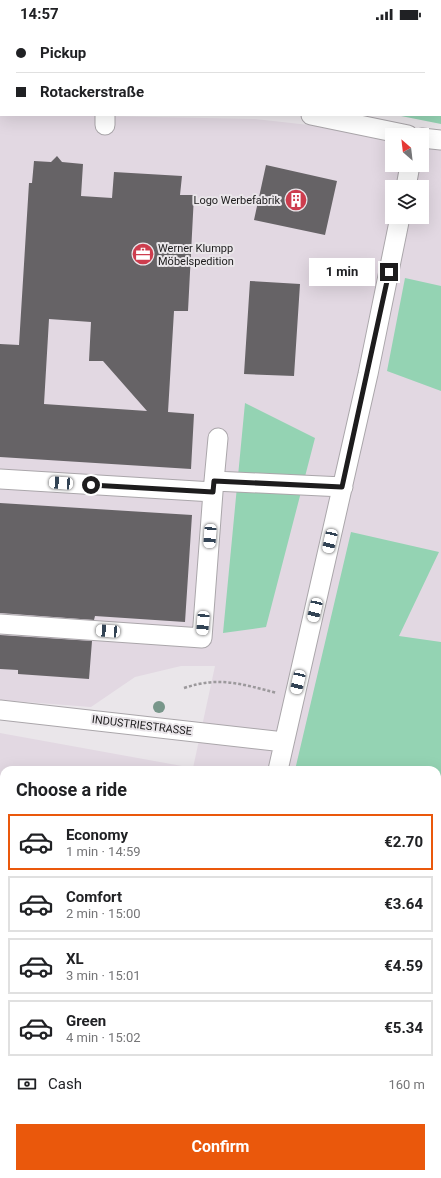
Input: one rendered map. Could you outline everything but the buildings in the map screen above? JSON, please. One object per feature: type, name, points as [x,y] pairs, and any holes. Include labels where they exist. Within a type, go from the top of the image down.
[{"type":"street","points":[[316,116],[385,130]]},
{"type":"street","points":[[429,139],[441,140]]},
{"type":"street","points":[[279,766],[368,374],[399,224]]},
{"type":"street","points":[[0,624],[202,638],[218,438]]},
{"type":"street","points":[[0,479],[213,487],[342,487]]},
{"type":"street","name":"INDUSTRIESTRASSE","points":[[0,710],[284,742]]},
{"type":"path","points":[[184,688],[203,682],[230,681],[295,697]]},
{"type":"shaded area","points":[[0,116],[255,119],[385,133],[385,172],[429,172],[429,139],[441,142],[441,766],[193,766],[215,666],[181,666],[135,677],[91,707],[0,700]]},
{"type":"shaded area","points":[[402,116],[441,116],[441,122]]},
{"type":"shaded area","points":[[0,733],[182,766],[0,766]]},
{"type":"green space","points":[[401,116],[441,116],[441,124]]},
{"type":"green space","points":[[405,278],[441,286],[441,391],[387,371]]},
{"type":"green space","points":[[245,403],[315,438],[266,627],[223,633]]},
{"type":"green space","points":[[351,532],[439,552],[399,636],[441,642],[441,766],[296,766]]},
{"type":"place","name":"Logo Werbefabrik","points":[[296,200]]},
{"type":"place","name":"Werner Klumpp Möbelspedition","points":[[143,254]]},
{"type":"route","points":[[91,485],[213,492],[214,481],[342,487],[368,374],[389,272]]}]
